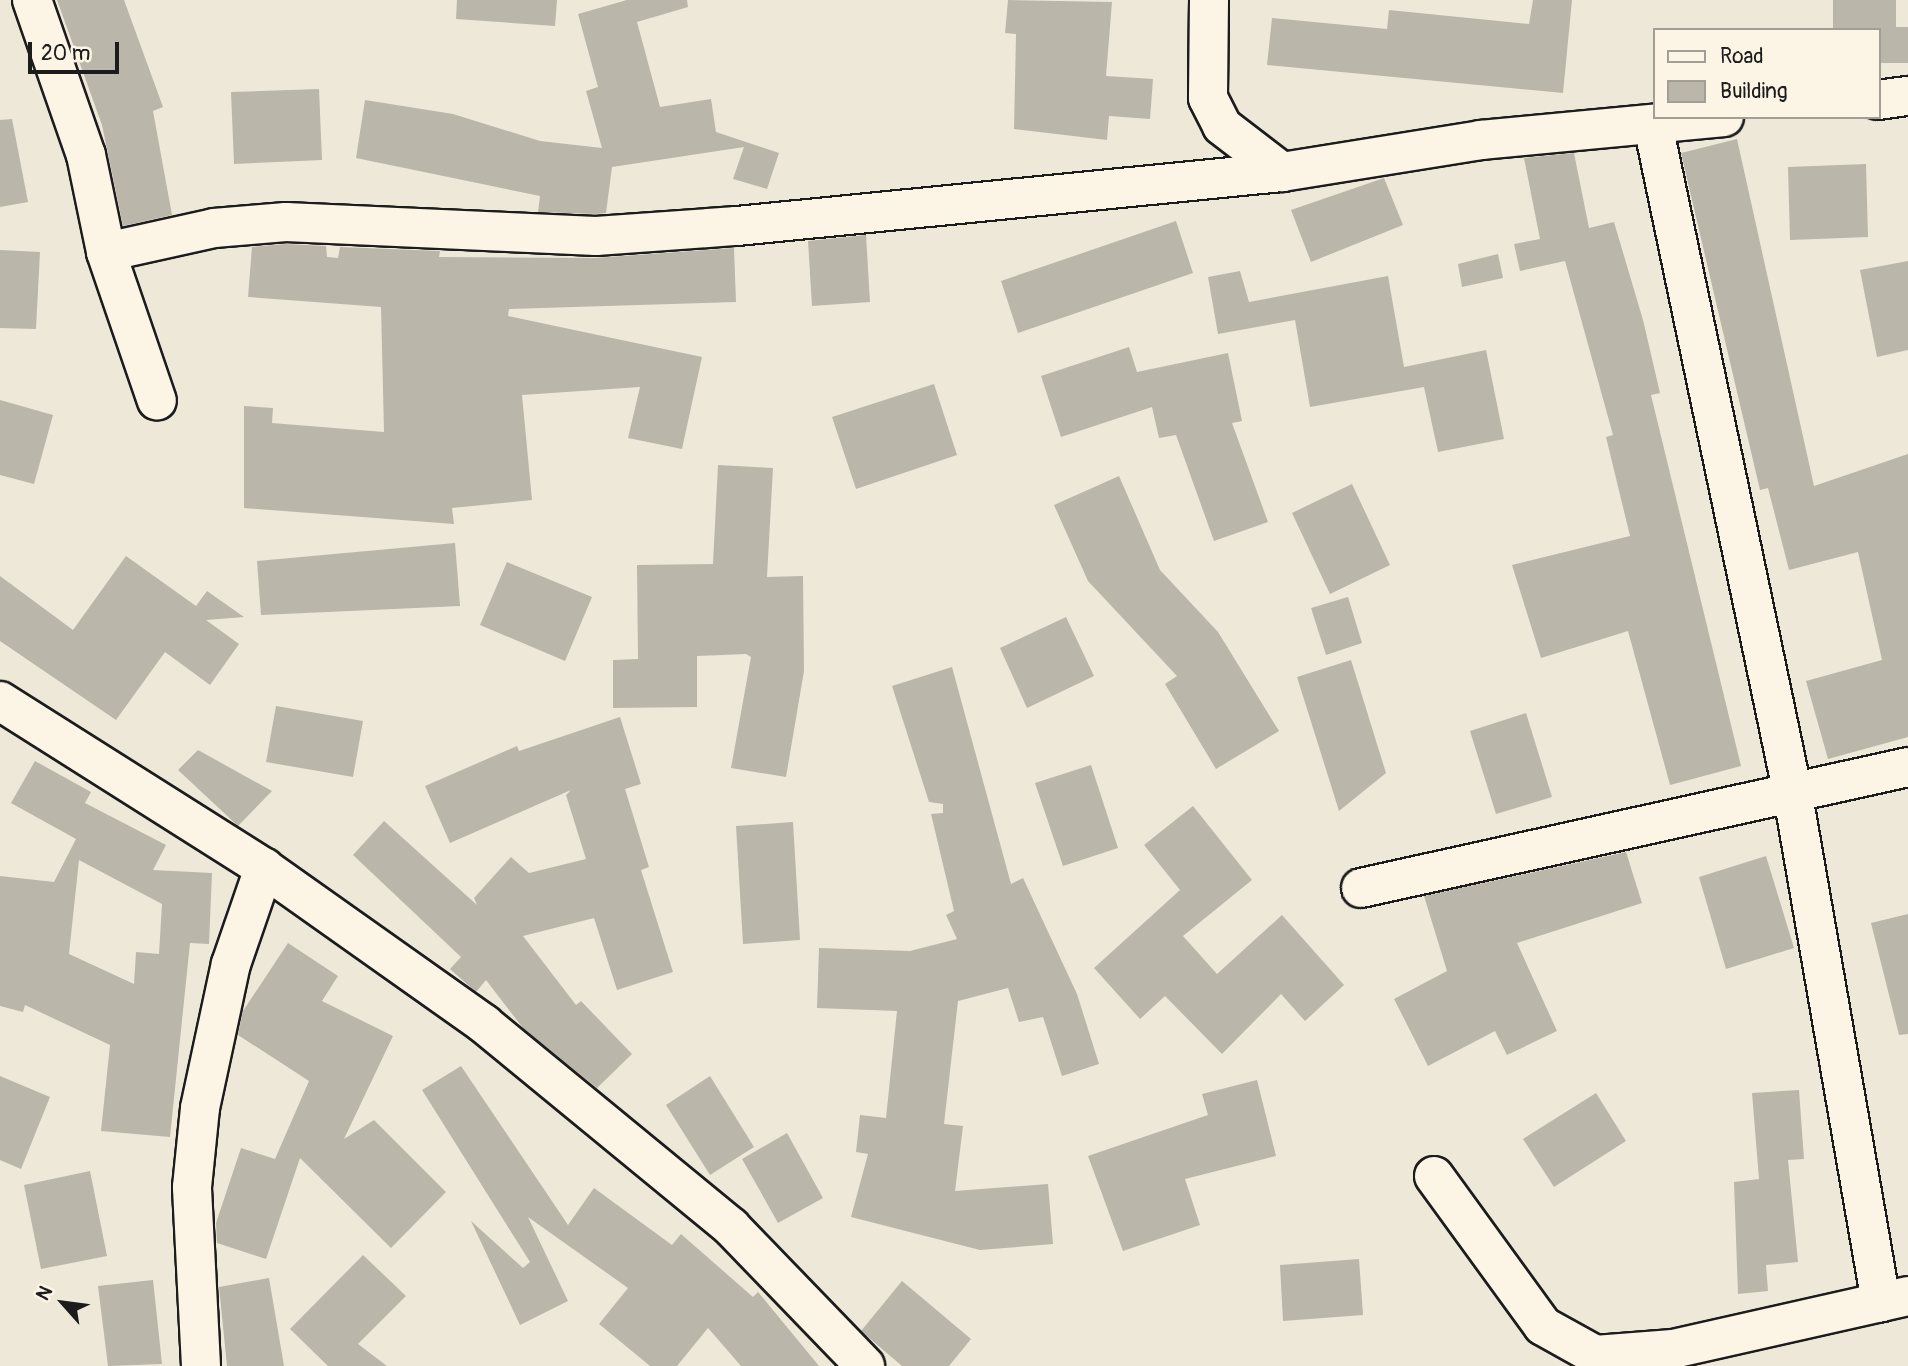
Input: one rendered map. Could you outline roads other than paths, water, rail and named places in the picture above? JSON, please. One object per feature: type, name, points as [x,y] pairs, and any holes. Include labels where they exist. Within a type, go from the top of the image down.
[{"type":"street","points":[[32,0],[86,155],[106,252],[158,401]]},
{"type":"street","points":[[1209,0],[1208,98],[1222,126],[1282,172]]},
{"type":"street","points":[[1880,100],[1908,96]]},
{"type":"street","points":[[106,252],[214,228],[286,222],[596,236],[1282,172],[1481,140],[1706,119]]},
{"type":"street","points":[[1434,1176],[1543,1326],[1595,1355],[1673,1349],[1894,1299],[1792,790],[1653,125]]},
{"type":"street","points":[[0,701],[264,868],[484,1024],[651,1157],[731,1227],[865,1366]]},
{"type":"street","points":[[1362,888],[1792,790],[1908,767]]},
{"type":"street","points":[[201,1366],[192,1187],[200,1108],[231,964],[264,868]]}]
